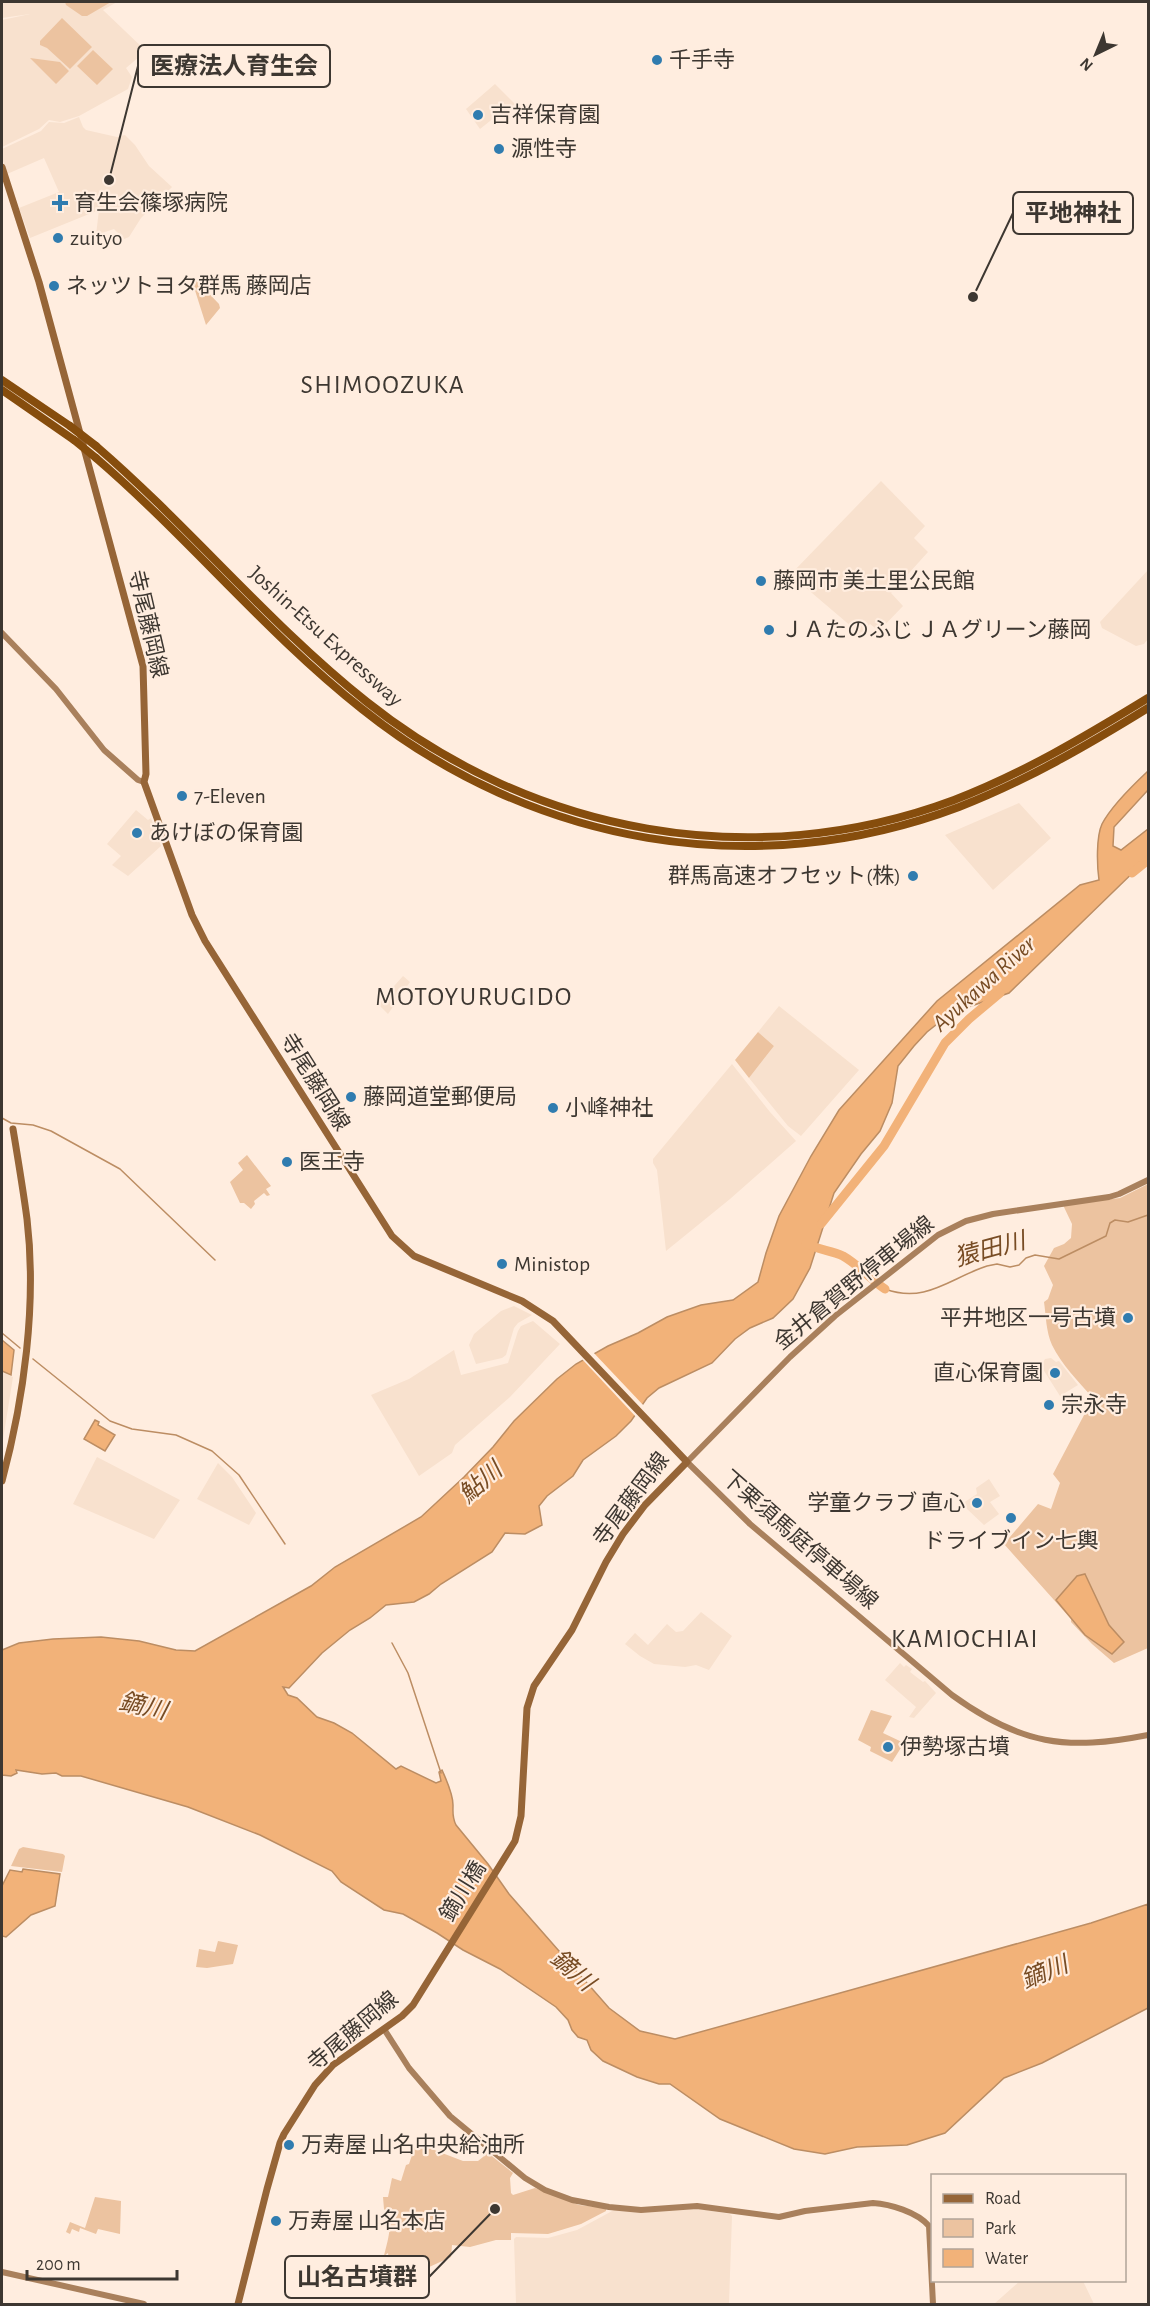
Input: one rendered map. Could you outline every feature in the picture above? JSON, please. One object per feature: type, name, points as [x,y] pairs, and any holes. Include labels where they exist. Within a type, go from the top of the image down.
[{"type":"highway","name":"Joshin-Etsu Expressway","points":[[2,380],[96,446],[171,514],[302,645],[365,701],[440,753],[509,789],[562,809],[620,824],[712,837],[773,837],[830,831],[918,812],[951,801],[1041,760],[1149,698]]},
{"type":"highway","name":"Joshin-Etsu Expressway","points":[[2,390],[96,458],[165,520],[299,653],[361,708],[427,756],[505,796],[561,817],[650,839],[713,845],[755,846],[806,843],[858,835],[939,814],[982,798],[1035,773],[1149,708]]},
{"type":"main road","name":"寺尾藤岡線","points":[[2,167],[42,293],[143,666],[146,774],[144,782],[192,915],[202,935],[392,1236],[420,1259],[526,1303],[554,1321],[687,1462],[645,1505],[623,1534],[606,1562],[572,1630],[534,1686],[527,1708],[521,1816],[513,1843]]},
{"type":"main road","points":[[2,633],[56,689],[104,750],[138,780],[144,782]]},
{"type":"main road","points":[[2,1481],[11,1444],[29,1326],[27,1221],[13,1129]]},
{"type":"main road","name":"金井倉賀野停車場線","points":[[687,1462],[790,1357],[835,1316],[938,1235],[966,1221],[993,1214],[1109,1197],[1149,1180]]},
{"type":"main road","name":"下栗須馬庭停車場線","points":[[687,1462],[750,1524],[952,1695],[988,1720],[1026,1736],[1074,1744],[1100,1744],[1149,1735]]},
{"type":"main road","name":"鏑川橋","points":[[443,1958],[513,1843]]},
{"type":"main road","name":"寺尾藤岡線","points":[[238,2304],[267,2189],[284,2134],[322,2076],[342,2058],[402,2016],[413,2005],[443,1958]]},
{"type":"main road","points":[[384,2029],[410,2068],[450,2116],[503,2162],[545,2190],[572,2200],[609,2207],[641,2210],[697,2206],[779,2217],[805,2211],[873,2203],[882,2204],[921,2219],[929,2226],[931,2265]]},
{"type":"main road","points":[[2,2272],[144,2304]]},
{"type":"main road","points":[[932,2282],[933,2304]]},
{"type":"shaded area","points":[[2,2],[117,2],[103,10],[146,51],[126,68],[132,77],[128,89],[79,116],[60,122],[49,120],[39,129],[2,147],[2,20],[30,14],[2,18]]},
{"type":"shaded area","points":[[495,84],[515,104],[507,111],[503,107],[500,113],[480,129],[466,109]]},
{"type":"shaded area","points":[[79,117],[86,130],[117,137],[125,135],[149,166],[172,187],[141,218],[129,237],[124,239],[114,229],[96,235],[99,210],[30,238],[19,208],[59,192],[44,158],[7,174],[2,149],[41,131],[49,122],[64,123]]},
{"type":"shaded area","points":[[881,481],[925,526],[914,538],[928,552],[891,593],[903,606],[879,631],[870,624],[859,633],[792,576],[792,573]]},
{"type":"shaded area","points":[[1148,570],[1148,639],[1144,644],[1136,646],[1102,628],[1100,622]]},
{"type":"shaded area","points":[[1019,803],[1051,838],[993,890],[945,835]]},
{"type":"shaded area","name":"あけぼの保育園","points":[[136,810],[148,820],[151,818],[161,846],[128,876],[112,865],[121,856],[107,844]]},
{"type":"shaded area","points":[[403,976],[410,982],[388,1014],[378,1004]]},
{"type":"shaded area","points":[[779,1006],[859,1070],[801,1136],[788,1126],[749,1078],[774,1046],[758,1032]]},
{"type":"shaded area","points":[[732,1064],[796,1141],[666,1251],[657,1170],[653,1159]]},
{"type":"shaded area","points":[[514,1306],[532,1315],[514,1328],[506,1355],[476,1364],[469,1345],[474,1334],[501,1311]]},
{"type":"shaded area","points":[[533,1321],[560,1344],[510,1397],[455,1445],[452,1453],[419,1476],[371,1395],[409,1379],[454,1350],[461,1375],[508,1363],[518,1331],[521,1326]]},
{"type":"shaded area","points":[[1051,1358],[1056,1362],[1059,1361],[1078,1385],[1060,1396],[1041,1366],[1045,1359]]},
{"type":"shaded area","points":[[2,1372],[13,1377],[2,1446]]},
{"type":"shaded area","points":[[97,1457],[180,1500],[154,1539],[73,1504]]},
{"type":"shaded area","points":[[218,1463],[232,1477],[256,1513],[249,1525],[197,1499]]},
{"type":"shaded area","name":"学童クラブ 直心","points":[[989,1479],[1000,1496],[990,1502],[999,1514],[984,1525],[960,1505],[977,1494],[976,1488]]},
{"type":"shaded area","points":[[701,1612],[732,1636],[709,1670],[696,1665],[685,1667],[654,1664],[625,1644],[635,1633],[648,1645],[667,1624],[676,1632],[683,1631]]},
{"type":"shaded area","points":[[900,1663],[912,1669],[910,1672],[923,1682],[925,1681],[936,1693],[914,1718],[909,1717],[916,1707],[885,1680]]},
{"type":"shaded area","points":[[694,2208],[732,2216],[729,2304],[516,2304],[514,2239],[516,2237],[548,2238],[577,2230],[614,2210]]},
{"type":"shaded area","points":[[1019,2282],[1083,2282],[1094,2304],[994,2304]]},
{"type":"green space","points":[[65,2],[111,2],[87,16],[82,16]]},
{"type":"green space","points":[[62,18],[92,47],[70,69],[47,48],[40,45],[40,41]]},
{"type":"green space","points":[[93,50],[113,69],[97,85],[77,66]]},
{"type":"green space","points":[[30,58],[60,62],[69,71],[56,84]]},
{"type":"green space","points":[[196,280],[219,304],[220,308],[206,325],[192,281]]},
{"type":"green space","points":[[758,1032],[774,1046],[749,1078],[735,1060]]},
{"type":"green space","points":[[247,1155],[271,1186],[266,1189],[270,1195],[267,1196],[264,1193],[254,1201],[255,1204],[251,1209],[244,1203],[240,1203],[230,1182],[243,1170],[238,1163]]},
{"type":"green space","points":[[1148,1184],[1148,1648],[1114,1663],[1071,1622],[1071,1619],[1004,1544],[1038,1504],[1051,1509],[1060,1483],[1053,1474],[1093,1398],[1060,1359],[1050,1340],[1046,1324],[1044,1302],[1048,1299],[1053,1285],[1044,1266],[1054,1248],[1071,1238],[1072,1224],[1063,1205],[1120,1198]]},
{"type":"green space","points":[[871,1710],[892,1716],[883,1733],[904,1743],[892,1762],[870,1751],[871,1747],[858,1740]]},
{"type":"green space","points":[[23,1847],[63,1854],[65,1856],[62,1872],[11,1866],[19,1849]]},
{"type":"green space","points":[[218,1941],[238,1945],[233,1964],[207,1968],[196,1967],[199,1949],[215,1952]]},
{"type":"green space","points":[[416,2143],[463,2161],[478,2161],[488,2153],[513,2173],[510,2178],[513,2195],[535,2188],[579,2205],[606,2208],[606,2211],[581,2224],[548,2234],[511,2233],[511,2240],[496,2240],[470,2247],[452,2245],[451,2257],[414,2274],[393,2271],[388,2253],[384,2256],[390,2225],[384,2209],[383,2197],[388,2197],[392,2178],[401,2181]]},
{"type":"green space","points":[[95,2197],[121,2201],[120,2234],[98,2229],[96,2234],[80,2228],[79,2232],[72,2229],[70,2234],[66,2232],[70,2222],[85,2228]]},
{"type":"water","points":[[1148,771],[1148,790],[1114,827],[1113,846],[1121,850],[1148,829],[1148,858],[1009,993],[951,1013],[914,1046],[898,1066],[892,1103],[880,1131],[834,1193],[810,1268],[793,1299],[773,1318],[750,1328],[735,1339],[712,1363],[659,1388],[647,1398],[631,1421],[616,1436],[583,1460],[573,1476],[547,1496],[539,1506],[542,1525],[525,1534],[505,1533],[492,1552],[414,1602],[386,1605],[322,1653],[289,1688],[283,1687],[288,1695],[297,1698],[317,1717],[352,1733],[396,1769],[401,1766],[436,1783],[441,1781],[439,1772],[442,1770],[452,1796],[453,1817],[456,1825],[509,1894],[609,2008],[640,2031],[675,2039],[1091,1923],[1148,1904],[1148,2008],[1042,2063],[1004,2078],[945,2133],[907,2145],[857,2147],[825,2154],[794,2149],[720,2119],[670,2084],[659,2084],[637,2077],[603,2061],[591,2050],[587,2040],[578,2037],[568,2020],[556,2007],[500,1969],[403,1914],[384,1910],[341,1882],[332,1871],[260,1835],[188,1807],[81,1776],[16,1770],[17,1773],[11,1776],[2,1775],[2,1650],[19,1643],[101,1637],[139,1641],[176,1650],[195,1651],[311,1586],[335,1567],[421,1517],[464,1477],[514,1421],[557,1379],[576,1364],[667,1317],[701,1305],[733,1300],[758,1282],[779,1216],[839,1110],[937,1001],[1080,885],[1099,880],[1097,860],[1102,824],[1129,789]]},
{"type":"water","points":[[2,1340],[14,1350],[11,1375],[2,1371]]},
{"type":"water","points":[[95,1420],[99,1422],[98,1425],[115,1435],[105,1451],[84,1439]]},
{"type":"water","points":[[1085,1574],[1109,1625],[1124,1642],[1112,1654],[1085,1635],[1056,1600],[1077,1576]]},
{"type":"water","points":[[23,1869],[60,1874],[55,1906],[31,1915],[6,1937],[2,1936],[2,1886],[10,1870],[22,1872]]},
{"type":"pier","points":[[592,1351],[645,1407],[637,1418],[581,1358]]},
{"type":"waterway","name":"Ayukawa River","points":[[1132,873],[1148,860]]},
{"type":"waterway","name":"Ayukawa River","points":[[821,1224],[884,1146],[945,1043],[1000,993]]},
{"type":"waterway","points":[[2,1118],[11,1123],[33,1125],[51,1131],[120,1169],[215,1260]]},
{"type":"waterway","name":"猿田川","points":[[885,1289],[900,1293],[926,1291],[987,1266],[1019,1265],[1026,1258],[1035,1255],[1059,1259],[1106,1236],[1110,1223],[1115,1220],[1128,1222],[1148,1215]]},
{"type":"waterway","name":"猿田川","points":[[806,1243],[843,1256],[885,1289]]},
{"type":"waterway","points":[[2,1333],[20,1348]]},
{"type":"waterway","points":[[33,1359],[110,1421],[132,1429],[176,1435],[212,1451],[239,1475],[285,1544]]},
{"type":"waterway","points":[[392,1643],[408,1673],[441,1773]]},
{"type":"place","name":"千手寺","points":[[657,60]]},
{"type":"place","name":"吉祥保育園","points":[[478,115]]},
{"type":"place","name":"源性寺","points":[[499,149]]},
{"type":"place","name":"医療法人育生会","points":[[109,180]]},
{"type":"place","name":"育生会篠塚病院","points":[[60,203]]},
{"type":"place","name":"zuityo","points":[[58,238]]},
{"type":"place","name":"ネッツトヨタ群馬 藤岡店","points":[[54,286]]},
{"type":"place","name":"平地神社","points":[[973,297]]},
{"type":"place","name":"藤岡市 美土里公民館","points":[[761,581]]},
{"type":"place","name":"ＪＡたのふじ ＪＡグリーン藤岡","points":[[769,630]]},
{"type":"place","name":"7-Eleven","points":[[182,796]]},
{"type":"place","name":"あけぼの保育園","points":[[137,833]]},
{"type":"place","name":"群馬高速オフセット(株)","points":[[913,876]]},
{"type":"place","name":"藤岡道堂郵便局","points":[[351,1097]]},
{"type":"place","name":"小峰神社","points":[[553,1108]]},
{"type":"place","name":"医王寺","points":[[287,1162]]},
{"type":"place","name":"Ministop","points":[[502,1264]]},
{"type":"place","name":"平井地区一号古墳","points":[[1128,1318]]},
{"type":"place","name":"直心保育園","points":[[1055,1373]]},
{"type":"place","name":"宗永寺","points":[[1049,1405]]},
{"type":"place","name":"学童クラブ 直心","points":[[977,1503]]},
{"type":"place","name":"ドライブイン七輿","points":[[1011,1518]]},
{"type":"place","name":"伊勢塚古墳","points":[[888,1747]]},
{"type":"place","name":"万寿屋 山名中央給油所","points":[[289,2145]]},
{"type":"place","name":"山名古墳群","points":[[495,2209]]},
{"type":"place","name":"万寿屋 山名本店","points":[[276,2221]]},
{"type":"district","name":"SHIMOOZUKA","points":[[383,385]]},
{"type":"district","name":"MOTOYURUGIDO","points":[[474,997]]},
{"type":"district","name":"KAMIOCHIAI","points":[[965,1639]]},
{"type":"water label","name":"鮎川","points":[[481,1483]]},
{"type":"water label","name":"鏑川","points":[[143,1707]]},
{"type":"water label","name":"鏑川","points":[[572,1971]]},
{"type":"water label","name":"鏑川","points":[[1045,1973]]}]
